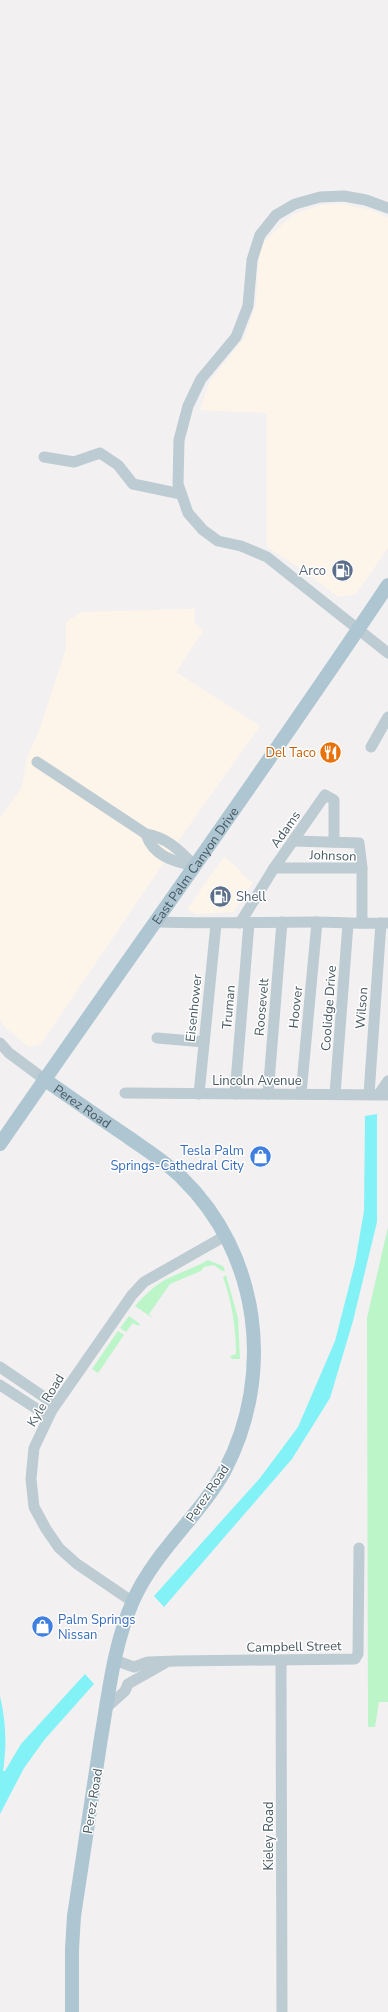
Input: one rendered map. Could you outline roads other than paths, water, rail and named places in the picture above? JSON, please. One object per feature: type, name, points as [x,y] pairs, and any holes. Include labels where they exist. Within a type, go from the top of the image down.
[{"type":"main road","name":"East Palm Canyon Drive","points":[[0,1144],[44,1079],[195,866],[388,585]]},
{"type":"main road","name":"Perez Road","points":[[44,1079],[182,1177],[207,1207],[238,1260],[248,1292],[252,1321],[254,1373],[248,1411],[237,1442],[224,1471],[207,1497],[158,1557],[144,1579],[133,1602],[114,1660],[74,1916],[72,1949],[72,2012]]},
{"type":"street","points":[[388,208],[366,200],[344,196],[320,197],[295,204],[276,215],[260,235],[252,260],[248,306],[236,337],[201,379],[188,406],[179,440],[178,484],[188,514],[203,530],[218,541],[241,546],[267,557],[388,653]]},
{"type":"street","points":[[44,457],[74,462],[100,453],[118,465],[133,484],[181,494]]},
{"type":"street","points":[[371,747],[388,717]]},
{"type":"street","points":[[37,762],[146,834],[151,847],[173,862],[195,866]]},
{"type":"street","name":"Adams","points":[[244,923],[274,868],[326,795],[334,800],[334,842]]},
{"type":"street","points":[[294,841],[360,843],[362,868]]},
{"type":"street","name":"Johnson","points":[[274,868],[362,868],[362,923]]},
{"type":"street","points":[[156,922],[216,924],[282,922],[348,924],[384,923]]},
{"type":"street","name":"Roosevelt","points":[[268,1094],[282,922]]},
{"type":"street","name":"Hoover","points":[[301,1094],[317,922]]},
{"type":"street","name":"Truman","points":[[235,1094],[244,923]]},
{"type":"street","name":"Wilson","points":[[379,1094],[384,923]]},
{"type":"street","name":"Eisenhower","points":[[199,1094],[216,924]]},
{"type":"street","name":"Coolidge Drive","points":[[335,1094],[348,924]]},
{"type":"street","points":[[157,1038],[204,1042]]},
{"type":"street","name":"Perez Road","points":[[0,1043],[9,1053],[44,1079]]},
{"type":"street","points":[[379,1094],[388,1081]]},
{"type":"street","name":"Lincoln Avenue","points":[[125,1093],[379,1094]]},
{"type":"street","name":"Kyle Road","points":[[133,1602],[77,1564],[59,1548],[46,1529],[34,1507],[31,1479],[34,1448],[52,1410],[132,1295],[144,1282],[225,1236]]},
{"type":"street","points":[[0,1367],[47,1399],[52,1410],[40,1411],[0,1385]]},
{"type":"street","name":"Campbell Street","points":[[114,1660],[134,1667],[148,1662],[169,1661],[281,1661],[357,1657],[359,1548]]},
{"type":"street","name":"Campbell Street","points":[[106,1708],[125,1691],[128,1684],[134,1679],[169,1661]]},
{"type":"street","name":"Kieley Road","points":[[281,1661],[282,2012]]},
{"type":"water","points":[[377,1114],[377,1222],[353,1321],[330,1398],[292,1459],[164,1607],[154,1596],[260,1478],[298,1427],[335,1341],[355,1263],[364,1211],[365,1116]]},
{"type":"water","points":[[85,1674],[94,1684],[45,1739],[24,1768],[0,1814],[0,1696],[5,1724],[3,1771],[5,1771],[21,1744]]},
{"type":"place","name":"Arco","points":[[342,570]]},
{"type":"place","name":"Del Taco","points":[[331,752]]},
{"type":"place","name":"Shell","points":[[221,896]]},
{"type":"place","name":"Tesla Palm Springs-Cathedral City","points":[[260,1157]]},
{"type":"place","name":"Palm Springs Nissan","points":[[43,1626]]}]
